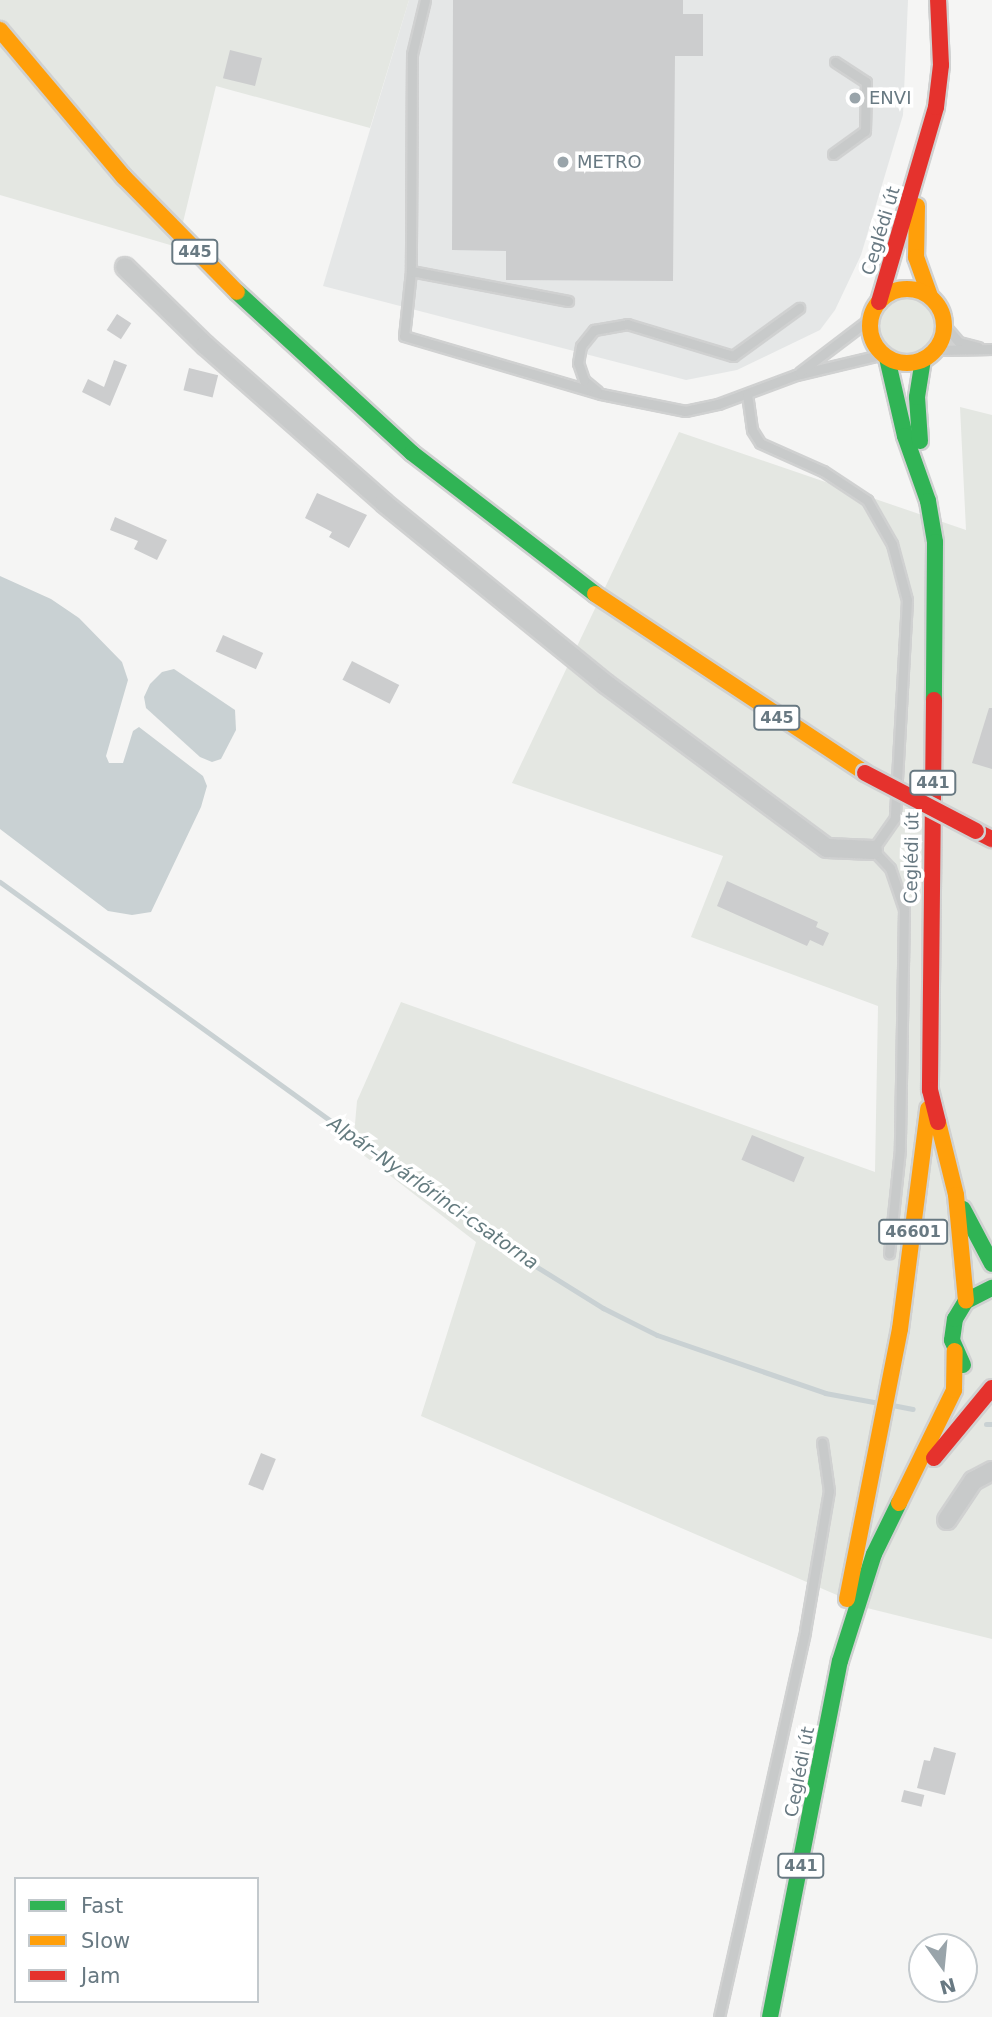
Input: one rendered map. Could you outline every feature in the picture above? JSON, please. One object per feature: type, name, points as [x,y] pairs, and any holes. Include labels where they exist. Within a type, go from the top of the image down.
[{"type":"main road","name":"Ceglédi út","points":[[879,302],[920,171],[941,65],[938,0]]},
{"type":"main road","name":"445","points":[[0,30],[124,177],[208,266],[412,453],[625,617],[865,773],[986,837]]},
{"type":"main road","name":"Ceglédi út","points":[[920,171],[916,257],[930,296]]},
{"type":"main road","points":[[871,318],[879,302],[903,289],[930,296],[940,309],[944,325]]},
{"type":"main road","name":"441","points":[[871,318],[871,334],[886,356]]},
{"type":"main road","name":"441","points":[[929,355],[944,325]]},
{"type":"main road","name":"Ceglédi út","points":[[929,355],[917,397],[922,478],[935,542],[930,1090],[956,1195],[966,1301]]},
{"type":"main road","points":[[886,356],[905,362],[929,355]]},
{"type":"main road","name":"Ceglédi út","points":[[886,356],[905,436],[922,478]]},
{"type":"main road","name":"46601","points":[[840,1661],[851,1563],[891,1374],[930,1090]]},
{"type":"main road","name":"Ceglédi út","points":[[956,1195],[992,1264]]},
{"type":"main road","points":[[966,1301],[992,1288]]},
{"type":"main road","name":"441","points":[[955,1351],[952,1329],[966,1301]]},
{"type":"main road","name":"Ceglédi út","points":[[770,2017],[840,1661],[881,1538],[954,1390],[955,1351]]},
{"type":"main road","points":[[955,1351],[985,1381]]},
{"type":"main road","name":"Ceglédi út","points":[[881,1538],[985,1381]]},
{"type":"street","points":[[125,267],[205,345],[373,494],[606,684],[827,848],[873,850]]},
{"type":"street","points":[[947,1520],[973,1481],[992,1471]]},
{"type":"lane","points":[[425,0],[412,54],[411,271],[404,336],[601,394],[685,411],[747,394],[796,375],[886,356]]},
{"type":"lane","points":[[833,154],[865,131],[866,82],[835,62]]},
{"type":"lane","points":[[411,271],[568,301]]},
{"type":"lane","points":[[601,394],[584,380],[578,363],[581,346],[594,330],[627,324],[733,356],[799,308]]},
{"type":"lane","points":[[796,375],[871,318]]},
{"type":"lane","points":[[944,325],[959,342],[990,349]]},
{"type":"lane","points":[[929,355],[990,349]]},
{"type":"lane","points":[[747,394],[752,430],[760,443],[851,486],[882,520],[892,544],[907,600],[895,818],[873,850],[890,868],[904,909],[900,1149],[889,1253]]},
{"type":"lane","points":[[719,2017],[805,1631],[830,1491],[822,1442]]},
{"type":"shaded area","points":[[0,0],[409,0],[370,128],[216,86],[177,247],[0,195]]},
{"type":"shaded area","points":[[409,0],[908,0],[903,115],[861,255],[835,310],[820,330],[737,370],[686,380],[323,286]]},
{"type":"shaded area","points":[[908,297],[924,302],[932,310],[937,326],[932,342],[924,350],[908,355],[892,350],[884,342],[879,326],[884,310],[892,302]]},
{"type":"shaded area","points":[[960,407],[992,415],[992,1639],[867,1608],[421,1416],[476,1242],[353,1147],[357,1101],[401,1002],[875,1172],[878,1006],[691,937],[723,856],[512,783],[679,432],[966,530]]},
{"type":"shaded area","points":[[0,576],[51,599],[79,618],[122,662],[128,680],[106,756],[109,763],[123,763],[133,731],[139,727],[203,776],[207,786],[201,807],[151,912],[132,915],[108,911],[0,829]]},
{"type":"shaded area","points":[[174,669],[235,710],[236,730],[221,759],[212,762],[200,757],[146,708],[144,697],[150,684],[162,672]]},
{"type":"building","name":"METRO","points":[[453,0],[683,0],[683,14],[703,14],[703,56],[675,56],[673,281],[506,280],[506,251],[452,250]]},
{"type":"building","points":[[230,50],[262,58],[255,86],[223,78]]},
{"type":"building","points":[[117,314],[131,323],[121,339],[107,330]]},
{"type":"building","points":[[114,360],[127,365],[110,406],[82,392],[88,379],[104,387]]},
{"type":"building","points":[[189,368],[218,375],[213,398],[183,390]]},
{"type":"building","points":[[317,493],[367,515],[349,548],[329,537],[332,532],[305,518]]},
{"type":"building","points":[[115,517],[167,540],[157,560],[134,549],[138,541],[110,530]]},
{"type":"building","points":[[223,635],[263,653],[256,669],[216,651]]},
{"type":"building","points":[[352,661],[399,685],[390,704],[342,680]]},
{"type":"building","points":[[989,708],[992,708],[992,769],[972,763]]},
{"type":"building","points":[[727,881],[818,922],[816,927],[829,933],[823,946],[810,940],[807,946],[717,906]]},
{"type":"building","points":[[752,1135],[804,1157],[794,1182],[741,1160]]},
{"type":"building","points":[[261,1453],[276,1459],[263,1491],[248,1485]]},
{"type":"building","points":[[934,1747],[956,1753],[945,1795],[917,1788],[924,1760],[930,1761]]},
{"type":"building","points":[[904,1790],[924,1795],[921,1807],[901,1802]]},
{"type":"waterway","name":"Alpár–Nyárlőrinci-csatorna","points":[[0,882],[508,1249],[603,1308],[657,1335],[825,1393],[879,1403]]},
{"type":"waterway","name":"Alpár–Nyárlőrinci-csatorna","points":[[892,1405],[913,1409]]},
{"type":"waterway","name":"Alpár–Nyárlőrinci-csatorna","points":[[986,1424],[992,1424]]},
{"type":"traffic: fast","points":[[237,292],[412,453],[595,594]]},
{"type":"traffic: fast","points":[[887,358],[905,436],[928,501],[935,542],[934,700]]},
{"type":"traffic: fast","points":[[920,441],[917,397],[923,359]]},
{"type":"traffic: fast","points":[[963,1209],[992,1264]]},
{"type":"traffic: fast","points":[[963,1365],[952,1340],[955,1319],[966,1301],[992,1288]]},
{"type":"traffic: fast","points":[[770,2017],[840,1661],[874,1554],[899,1503]]},
{"type":"traffic: slow","points":[[0,30],[124,177],[237,292]]},
{"type":"traffic: slow","points":[[917,206],[916,257],[930,296]]},
{"type":"traffic: slow","points":[[907,289],[921,292],[933,300],[941,312],[944,326],[941,340],[933,352],[921,360],[907,363],[893,360],[881,352],[873,340],[870,326],[873,312],[881,300],[893,292],[907,289]]},
{"type":"traffic: slow","points":[[595,594],[865,773]]},
{"type":"traffic: slow","points":[[847,1599],[900,1329],[928,1109]]},
{"type":"traffic: slow","points":[[938,1122],[956,1195],[966,1301]]},
{"type":"traffic: slow","points":[[899,1503],[954,1390],[955,1351]]},
{"type":"traffic: jam","points":[[879,302],[936,107],[941,65],[938,0]]},
{"type":"traffic: jam","points":[[934,700],[930,1090],[938,1122]]},
{"type":"traffic: jam","points":[[865,773],[976,831]]},
{"type":"traffic: jam","points":[[976,831],[992,839]]},
{"type":"traffic: jam","points":[[934,1458],[992,1388]]},
{"type":"place","name":"ENVI","points":[[855,98]]},
{"type":"place","name":"METRO","points":[[563,162]]}]
